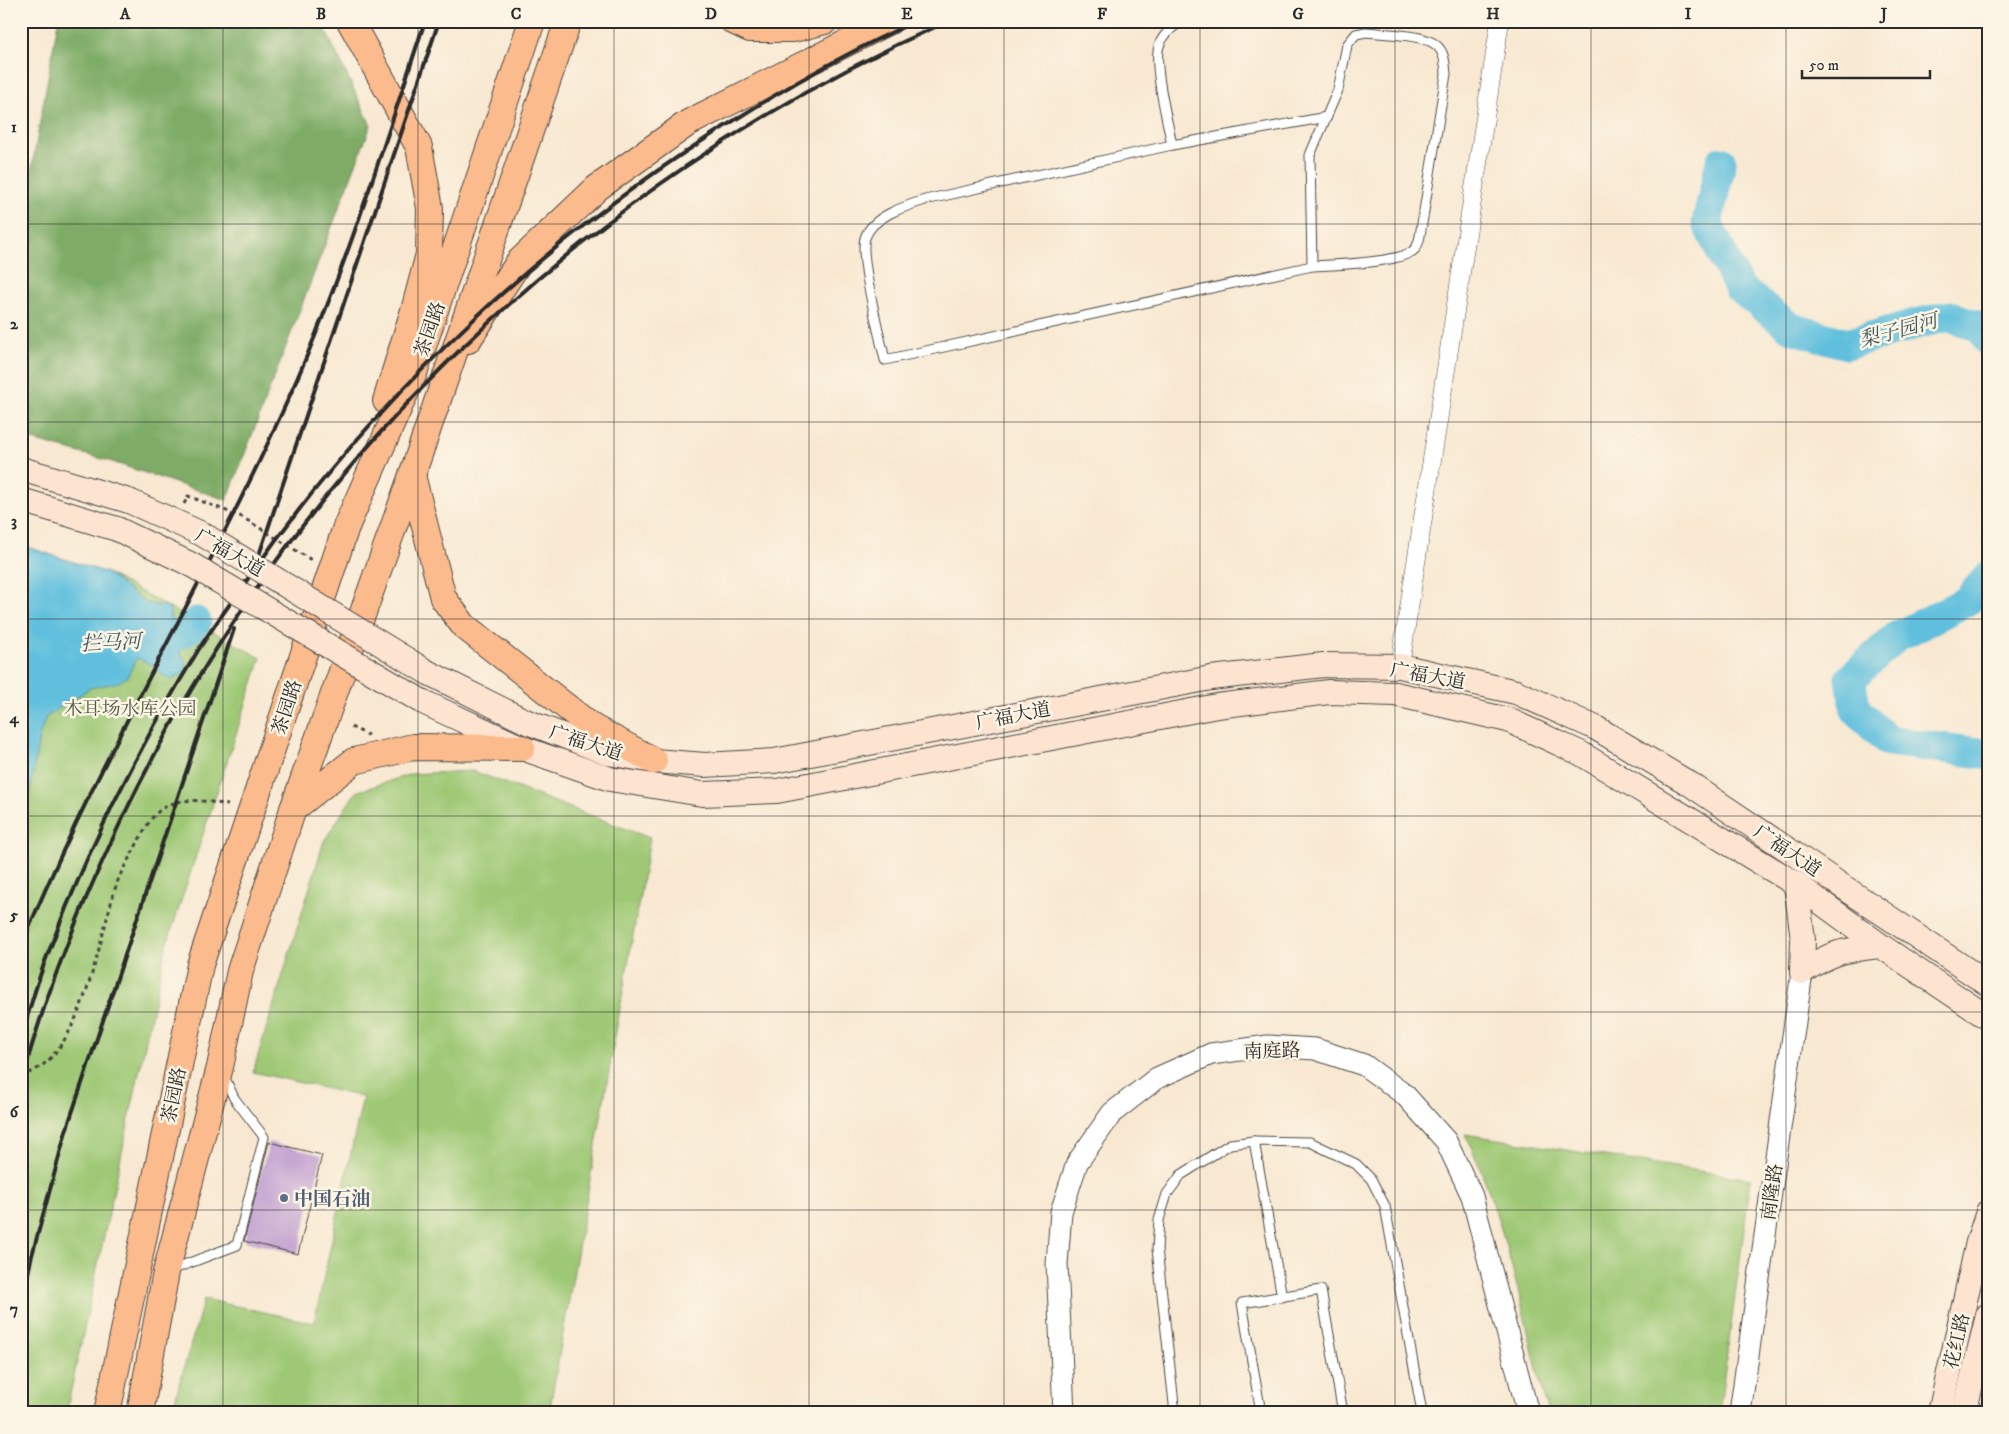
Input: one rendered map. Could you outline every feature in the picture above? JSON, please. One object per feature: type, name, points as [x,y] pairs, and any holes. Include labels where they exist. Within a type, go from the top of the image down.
[{"type":"main road","points":[[346,527],[415,307],[429,254],[430,208],[419,147],[350,21]]},
{"type":"main road","name":"茶园路","points":[[107,1413],[200,965],[346,527],[414,373],[532,21]]},
{"type":"main road","name":"茶园路","points":[[140,1413],[166,1272],[220,1067],[240,971],[293,809],[412,475],[445,374],[568,21]]},
{"type":"main road","points":[[733,21],[750,29],[794,29],[825,21]]},
{"type":"main road","points":[[445,374],[519,262],[597,188],[688,123],[890,21]]},
{"type":"main road","name":"广福大道","points":[[21,468],[129,502],[202,534],[427,672],[525,721],[608,752],[654,761],[705,765],[774,761],[1211,678],[1322,665],[1400,666],[1516,692],[1596,728],[1690,784],[1987,983]]},
{"type":"main road","points":[[412,475],[443,598],[464,626],[592,727],[654,761]]},
{"type":"main road","name":"广福大道","points":[[21,500],[117,529],[190,564],[421,701],[522,748],[610,779],[702,794],[777,791],[1217,706],[1329,692],[1395,694],[1508,720],[1580,753],[1796,884],[1881,946],[1984,1017]]},
{"type":"main road","points":[[293,809],[354,761],[413,748],[522,748]]},
{"type":"main road","points":[[1796,884],[1803,940],[1802,972]]},
{"type":"main road","points":[[1802,972],[1822,958],[1846,950],[1881,946]]},
{"type":"main road","name":"花红路","points":[[1940,1413],[1980,1258],[1988,1212]]},
{"type":"main road","name":"花红路","points":[[1964,1413],[1988,1315]]},
{"type":"street","points":[[1400,666],[1500,21]]},
{"type":"street","name":"南隆路","points":[[1740,1413],[1802,972]]},
{"type":"street","name":"南庭路","points":[[1064,1413],[1057,1264],[1061,1212],[1078,1163],[1112,1113],[1157,1078],[1211,1054],[1268,1046],[1315,1049],[1364,1066],[1405,1095],[1446,1141],[1472,1196],[1528,1413]]},
{"type":"lane","points":[[1172,145],[1158,64],[1159,46],[1168,30],[1182,21]]},
{"type":"lane","points":[[1312,266],[1310,155],[1327,117],[1338,90],[1347,44],[1356,34],[1366,32],[1424,39],[1436,45],[1445,58],[1446,74],[1417,246],[1408,254],[1369,263],[1312,266],[884,360],[866,269],[865,238],[876,223],[894,210],[925,200],[1172,145],[1327,117]]},
{"type":"lane","points":[[166,1272],[237,1245],[264,1137],[234,1098],[220,1067]]},
{"type":"lane","points":[[1254,1141],[1282,1297]]},
{"type":"lane","points":[[1174,1413],[1157,1249],[1159,1220],[1166,1194],[1181,1175],[1230,1144],[1254,1141],[1310,1142],[1356,1164],[1371,1179],[1385,1206],[1422,1413]]},
{"type":"lane","points":[[1261,1413],[1242,1303],[1321,1290],[1343,1413]]},
{"type":"path","points":[[184,504],[188,496],[242,517],[314,562]]},
{"type":"path","points":[[21,1075],[33,1073],[58,1051],[84,1002],[118,882],[143,832],[159,810],[182,801],[203,801],[228,805]]},
{"type":"green space","points":[[58,21],[321,21],[371,125],[227,500],[106,460],[21,437],[21,228]]},
{"type":"green space","name":"木耳场水库公园","points":[[21,545],[107,573],[261,658],[166,947],[66,1413],[21,1413]]},
{"type":"green space","points":[[473,771],[650,838],[549,1413],[171,1413],[204,1299],[314,1323],[363,1097],[253,1072],[324,841],[356,792],[411,774]]},
{"type":"green space","points":[[1465,1134],[1751,1179],[1719,1413],[1548,1413],[1503,1235],[1492,1200]]},
{"type":"water","points":[[21,545],[107,573],[146,603],[169,607],[174,638],[188,669],[173,680],[162,675],[156,667],[137,658],[127,677],[119,682],[90,688],[46,717],[39,737],[30,792],[21,824]]},
{"type":"building","points":[[269,1142],[322,1155],[298,1254],[244,1241]]},
{"type":"waterway","name":"梨子园河","points":[[1721,162],[1707,223],[1739,288],[1791,328],[1847,344],[1950,316],[1982,328],[1988,341]]},
{"type":"waterway","name":"梨子园河","points":[[1988,577],[1967,601],[1896,637],[1850,679],[1856,710],[1888,741],[1988,754]]},
{"type":"waterway","name":"拦马河","points":[[132,641],[174,636],[182,633],[196,622]]},
{"type":"railway","points":[[21,947],[81,813],[248,484],[301,369],[358,221],[425,21]]},
{"type":"railway","points":[[258,558],[439,21]]},
{"type":"railway","points":[[21,1036],[43,966],[79,877],[116,799],[177,685],[199,649],[247,580],[351,446],[409,383],[469,324],[532,267],[598,214],[667,164],[759,105],[847,55],[916,21]]},
{"type":"railway","points":[[21,1083],[53,981],[93,881],[123,817],[193,687],[274,565],[364,451],[465,346],[574,249],[691,163],[816,87],[948,21]]},
{"type":"railway","points":[[21,1308],[31,1259],[66,1131],[234,629]]},
{"type":"place","name":"中国石油","points":[[284,1198]]}]
